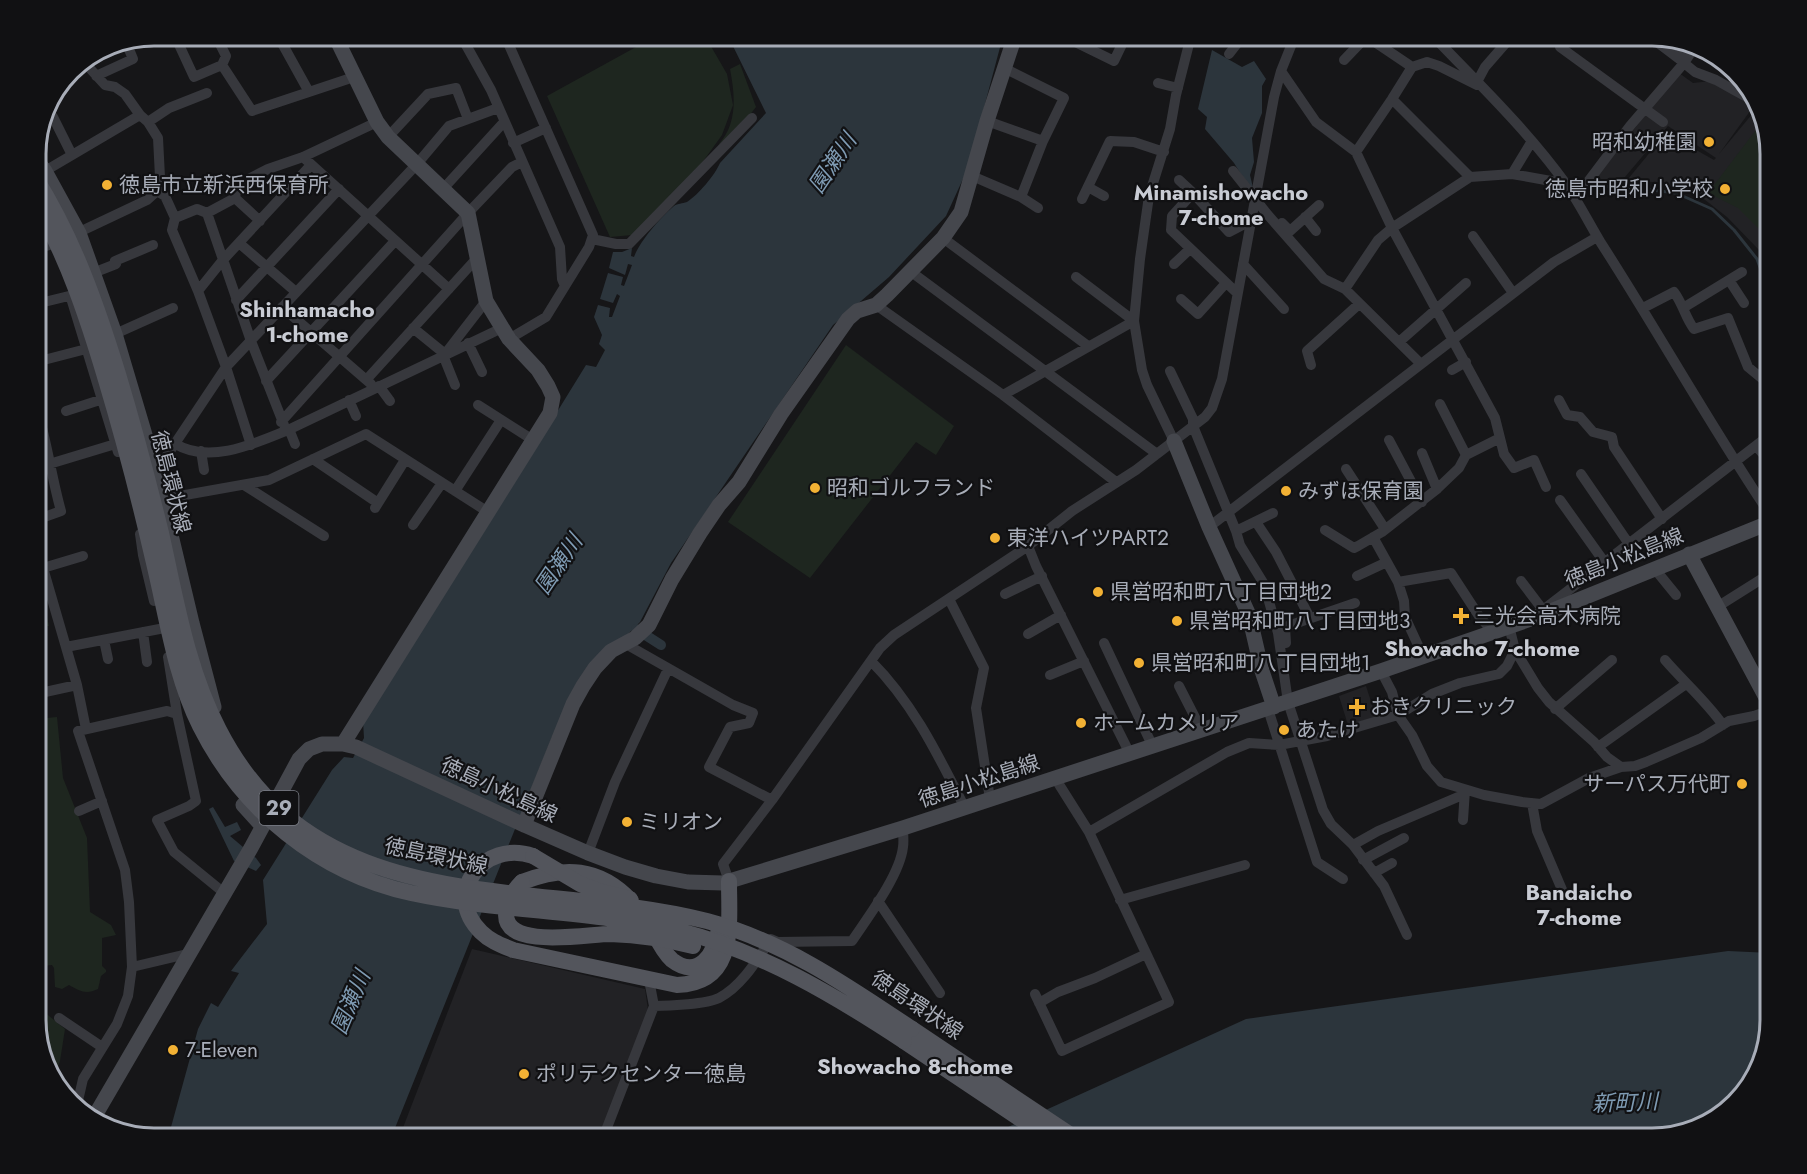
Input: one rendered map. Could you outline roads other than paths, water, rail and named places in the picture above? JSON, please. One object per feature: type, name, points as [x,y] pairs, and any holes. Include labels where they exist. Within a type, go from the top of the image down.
[{"type":"main road","name":"徳島環状線","points":[[47,190],[75,252],[110,348],[144,463],[187,647],[202,694],[224,739],[257,786],[287,815],[318,838],[355,858],[391,872],[439,883],[631,908],[708,922],[763,941],[828,974],[1058,1127]]},
{"type":"main road","name":"徳島環状線","points":[[47,225],[67,264],[98,353],[134,479],[174,647],[191,706],[202,731],[218,756],[258,810],[306,849],[321,858],[389,888],[445,899],[636,922],[682,932],[754,956],[808,982],[872,1020],[1032,1127]]},
{"type":"main road","points":[[708,922],[602,892],[565,876],[533,856],[515,852],[493,856],[484,861],[470,879],[466,891],[469,915],[480,931],[496,943],[513,950],[677,985],[696,983],[710,976],[723,959],[728,939],[726,882]]},
{"type":"main road","points":[[726,882],[714,947],[708,958],[696,967],[689,967],[672,960],[661,947],[642,914],[625,895],[597,876],[573,871],[549,873],[522,882],[513,891],[506,913],[508,923],[523,935],[545,937],[611,934],[679,942],[741,957],[808,982]]},
{"type":"street","points":[[180,46],[194,77],[222,65],[226,56],[221,46]]},
{"type":"street","points":[[284,46],[309,92]]},
{"type":"street","points":[[98,1111],[187,954],[251,848],[299,759],[309,749],[322,744],[349,746],[488,512],[550,413],[553,398],[538,370],[505,334],[486,301],[468,213],[388,137],[377,122],[339,46]]},
{"type":"street","points":[[467,46],[491,90],[560,247],[562,279],[565,286]]},
{"type":"street","points":[[174,443],[183,449],[216,453],[251,445],[468,343],[505,334],[546,317],[589,247],[593,235],[509,46]]},
{"type":"street","points":[[521,823],[573,704],[595,668],[611,651],[649,625],[672,579],[700,533],[719,505],[739,482],[781,414],[848,319],[857,311],[876,305],[943,238],[961,212],[1012,46]]},
{"type":"street","points":[[1085,46],[1114,61],[1121,46]]},
{"type":"street","points":[[1188,46],[1164,152],[1149,196],[1145,220],[1134,321],[1142,370],[1146,385],[1174,441],[1249,615],[1262,671],[1282,704],[1299,742],[1323,810],[1331,824],[1353,845],[1384,886],[1407,935]]},
{"type":"street","points":[[1229,54],[1235,46]]},
{"type":"street","points":[[726,882],[723,864],[772,800],[880,648],[894,635],[1028,546],[1072,511],[1157,454],[1206,417],[1217,397],[1281,71],[1291,46]]},
{"type":"street","points":[[1344,60],[1357,46]]},
{"type":"street","points":[[1382,46],[1412,67]]},
{"type":"street","points":[[1442,46],[1532,141],[1586,213],[1597,237],[1760,500]]},
{"type":"street","points":[[1480,85],[1485,67],[1503,46]]},
{"type":"street","points":[[1561,46],[1663,122]]},
{"type":"street","points":[[1663,47],[1695,72],[1716,80],[1742,94]]},
{"type":"street","points":[[96,76],[134,58],[130,49]]},
{"type":"street","points":[[1681,60],[1684,51]]},
{"type":"street","points":[[1345,289],[1378,240],[1392,228],[1470,177],[1512,174],[1584,187],[1689,53]]},
{"type":"street","points":[[1356,152],[1412,67],[1427,62],[1480,85]]},
{"type":"street","points":[[222,65],[252,111],[354,77]]},
{"type":"street","points":[[47,246],[147,200],[157,191],[160,177],[158,138],[125,94],[115,87],[105,85],[90,69]]},
{"type":"street","points":[[1004,69],[1064,98],[1043,141],[1021,197]]},
{"type":"street","points":[[1281,71],[1316,122],[1356,152],[1392,228],[1495,418],[1504,454],[1514,468],[1534,460],[1546,488]]},
{"type":"street","points":[[1158,83],[1178,88]]},
{"type":"street","points":[[388,137],[428,94],[456,88],[468,119]]},
{"type":"street","points":[[47,166],[144,118],[207,93]]},
{"type":"street","points":[[1392,99],[1470,177]]},
{"type":"street","points":[[156,472],[226,367],[417,164],[449,126],[498,108]]},
{"type":"street","points":[[53,118],[72,155]]},
{"type":"street","points":[[591,239],[629,244],[752,118]]},
{"type":"street","points":[[987,121],[1043,141]]},
{"type":"street","points":[[235,198],[237,185],[268,169],[307,161],[377,122]]},
{"type":"street","points":[[443,189],[504,122]]},
{"type":"street","points":[[513,143],[546,128]]},
{"type":"street","points":[[1082,199],[1110,141],[1134,142],[1164,152]]},
{"type":"street","points":[[1512,174],[1532,141]]},
{"type":"street","points":[[307,161],[449,289]]},
{"type":"street","points":[[198,291],[222,261],[260,221],[307,161]]},
{"type":"street","points":[[286,427],[339,355],[468,213],[512,167],[522,162]]},
{"type":"street","points":[[1233,171],[1324,279],[1345,289],[1421,364]]},
{"type":"street","points":[[972,176],[1021,197],[1038,208]]},
{"type":"street","points":[[47,180],[80,232],[116,337],[156,472],[219,726],[248,767],[254,795],[243,805],[262,826]]},
{"type":"street","points":[[1179,180],[1229,232],[1250,221]]},
{"type":"street","points":[[1088,187],[1104,196]]},
{"type":"street","points":[[236,300],[339,189]]},
{"type":"street","points":[[157,191],[165,196],[175,218],[172,230],[198,291],[226,367],[251,445]]},
{"type":"street","points":[[1193,193],[1172,216],[1171,230],[1237,293]]},
{"type":"street","points":[[1255,196],[1290,231],[1319,205]]},
{"type":"street","points":[[47,204],[60,197]]},
{"type":"street","points":[[175,218],[197,209],[207,213],[235,198]]},
{"type":"street","points":[[235,198],[260,221]]},
{"type":"street","points":[[207,213],[266,381],[296,444]]},
{"type":"street","points":[[1305,218],[1316,231]]},
{"type":"street","points":[[1473,236],[1513,293]]},
{"type":"street","points":[[1209,526],[1554,262],[1597,237]]},
{"type":"street","points":[[943,238],[1088,346]]},
{"type":"street","points":[[47,240],[88,348],[134,506],[143,555],[162,629],[196,801],[189,807],[157,819],[174,852],[224,892]]},
{"type":"street","points":[[266,381],[395,241]]},
{"type":"street","points":[[239,243],[296,292]]},
{"type":"street","points":[[47,301],[70,296],[96,280],[116,264],[115,261],[153,245]]},
{"type":"street","points":[[1174,264],[1190,249]]},
{"type":"street","points":[[367,379],[477,258]]},
{"type":"street","points":[[1243,264],[1284,309]]},
{"type":"street","points":[[910,271],[1157,454]]},
{"type":"street","points":[[1683,308],[1742,272]]},
{"type":"street","points":[[1076,277],[1134,321]]},
{"type":"street","points":[[1729,280],[1744,303]]},
{"type":"street","points":[[1181,299],[1198,314],[1226,283]]},
{"type":"street","points":[[1399,342],[1466,284]]},
{"type":"street","points":[[1643,308],[1674,292],[1682,302],[1686,319],[1694,329],[1728,318],[1748,367],[1760,377]]},
{"type":"street","points":[[444,355],[486,301]]},
{"type":"street","points":[[1311,365],[1307,351],[1359,304]]},
{"type":"street","points":[[876,305],[1003,395],[1116,482]]},
{"type":"street","points":[[282,307],[377,387],[390,401]]},
{"type":"street","points":[[47,359],[88,348],[116,337],[173,308]]},
{"type":"street","points":[[1003,395],[1134,321]]},
{"type":"street","points":[[413,328],[444,355],[455,386]]},
{"type":"street","points":[[468,343],[482,372]]},
{"type":"street","points":[[1452,370],[1466,362]]},
{"type":"street","points":[[1170,372],[1193,419],[1193,426],[1240,544],[1264,584],[1278,633],[1282,704],[1279,745],[1304,816],[1317,862],[1343,879]]},
{"type":"street","points":[[66,411],[103,399]]},
{"type":"street","points":[[349,400],[356,416]]},
{"type":"street","points":[[1559,400],[1567,415],[1581,417],[1593,432],[1612,437],[1614,447],[1662,519]]},
{"type":"street","points":[[1440,404],[1466,455]]},
{"type":"street","points":[[478,405],[533,440]]},
{"type":"street","points":[[455,491],[501,420]]},
{"type":"street","points":[[47,465],[145,434]]},
{"type":"street","points":[[134,506],[269,480],[366,434],[488,512]]},
{"type":"street","points":[[1325,531],[1354,548],[1422,502],[1459,468],[1466,455],[1500,438]]},
{"type":"street","points":[[1389,440],[1422,502]]},
{"type":"street","points":[[1521,581],[1537,615],[1760,443]]},
{"type":"street","points":[[47,444],[61,511],[47,516]]},
{"type":"street","points":[[1756,446],[1760,451]]},
{"type":"street","points":[[201,451],[204,470]]},
{"type":"street","points":[[1422,453],[1437,489]]},
{"type":"street","points":[[313,459],[377,505],[405,460]]},
{"type":"street","points":[[1346,469],[1385,529]]},
{"type":"street","points":[[1581,474],[1629,544]]},
{"type":"street","points":[[413,525],[442,483]]},
{"type":"street","points":[[244,485],[324,537]]},
{"type":"street","points":[[1560,500],[1605,563]]},
{"type":"street","points":[[1236,531],[1273,513]]},
{"type":"street","points":[[1256,522],[1276,552],[1310,618]]},
{"type":"street","name":"徳島小松島線","points":[[349,746],[588,853],[657,876],[688,882],[726,882],[903,828],[1153,747],[1509,627],[1760,526]]},
{"type":"street","points":[[1373,537],[1398,582],[1404,602],[1405,617],[1423,656]]},
{"type":"street","points":[[1028,546],[1130,754]]},
{"type":"street","points":[[1689,554],[1760,688]]},
{"type":"street","points":[[47,567],[83,556]]},
{"type":"street","points":[[1357,576],[1387,561]]},
{"type":"street","points":[[1654,568],[1676,595]]},
{"type":"street","points":[[1398,582],[1451,573],[1492,632]]},
{"type":"street","points":[[1005,594],[1042,576]]},
{"type":"street","points":[[1718,607],[1760,580]]},
{"type":"street","points":[[47,582],[77,685],[86,729]]},
{"type":"street","points":[[949,598],[984,668],[976,708],[990,800]]},
{"type":"street","points":[[1282,704],[1289,674],[1285,627],[1355,603]]},
{"type":"street","points":[[1028,634],[1061,615]]},
{"type":"street","points":[[66,647],[192,623]]},
{"type":"street","points":[[1509,627],[1515,650],[1538,688],[1555,709],[1606,757],[1621,767]]},
{"type":"street","points":[[143,632],[147,662]]},
{"type":"street","points":[[104,640],[108,659]]},
{"type":"street","points":[[629,640],[668,669],[733,705],[753,713],[749,723],[730,727],[709,767],[772,800]]},
{"type":"street","points":[[1104,643],[1153,747]]},
{"type":"street","points":[[1089,832],[1227,752],[1249,743],[1279,745],[1299,742],[1357,729],[1398,715],[1425,697],[1460,683],[1499,674],[1507,666],[1515,650]]},
{"type":"street","points":[[1555,709],[1612,660]]},
{"type":"street","points":[[1665,660],[1724,725]]},
{"type":"street","points":[[871,661],[911,709],[965,808]]},
{"type":"street","points":[[1050,675],[1084,661]]},
{"type":"street","points":[[588,853],[615,782],[668,669]]},
{"type":"street","points":[[1381,671],[1392,692],[1398,715],[1412,735],[1427,766],[1441,782],[1465,792],[1532,803],[1541,804],[1589,778],[1621,767],[1646,762],[1688,744],[1729,721],[1760,714]]},
{"type":"street","points":[[1598,747],[1686,684]]},
{"type":"street","points":[[47,692],[77,685]]},
{"type":"street","points":[[1179,686],[1202,730]]},
{"type":"street","points":[[78,1096],[83,1079],[117,1024],[128,996],[132,967],[125,870],[78,730],[111,718],[167,711],[177,714]]},
{"type":"street","points":[[1055,778],[1089,832],[1120,900],[1146,954],[1168,1002],[1062,1051],[1037,999],[1095,978],[1146,954]]},
{"type":"street","points":[[1463,820],[1465,792]]},
{"type":"street","points":[[1353,845],[1378,831],[1465,792]]},
{"type":"street","points":[[79,811],[102,801]]},
{"type":"street","points":[[1532,803],[1537,831],[1563,892]]},
{"type":"street","points":[[1304,816],[1323,810]]},
{"type":"street","points":[[654,1006],[718,999],[750,970],[771,939],[778,942],[852,941],[878,902],[894,871],[903,848],[903,828]]},
{"type":"street","points":[[1364,860],[1404,838]]},
{"type":"street","points":[[1374,873],[1392,863]]},
{"type":"street","points":[[1120,900],[1245,865]]},
{"type":"street","points":[[878,902],[940,993]]},
{"type":"street","points":[[132,967],[187,954]]},
{"type":"street","points":[[607,1127],[654,1006],[649,980]]},
{"type":"street","points":[[59,1018],[102,1047]]},
{"type":"water","name":"園瀬川","points":[[733,46],[1000,46],[968,168],[946,216],[889,277],[833,325],[671,563],[640,622],[628,634],[552,737],[395,1127],[171,1127],[198,1029],[211,1003],[218,1007],[239,973],[231,971],[267,924],[263,880],[332,770],[344,757],[353,758],[364,738],[363,721],[586,365],[596,367],[605,350],[599,344],[602,335],[594,317],[598,305],[610,308],[609,317],[612,317],[620,296],[617,294],[613,303],[600,299],[608,273],[623,277],[621,285],[624,286],[632,265],[628,264],[625,275],[609,268],[613,252],[622,252],[632,248],[631,256],[634,257],[657,223],[674,206],[687,202],[701,190],[720,163],[766,113]]},
{"type":"water","points":[[1212,50],[1242,67],[1254,61],[1266,79],[1262,86],[1262,113],[1252,138],[1254,162],[1250,175],[1253,188],[1249,187],[1234,163],[1205,129],[1207,117],[1198,109]]},
{"type":"water","points":[[213,807],[225,827],[237,822],[241,830],[230,836],[256,858],[261,865],[256,871],[234,861],[209,809]]},
{"type":"water","name":"新町川","points":[[1728,951],[1760,952],[1760,1034],[1752,1061],[1734,1091],[1724,1101],[1687,1122],[1659,1127],[1008,1127],[1246,1019]]},
{"type":"waterway","points":[[1595,186],[1676,193],[1712,209],[1734,230],[1757,259],[1760,267]]},
{"type":"waterway","points":[[636,629],[661,645]]},
{"type":"place","name":"昭和幼稚園","points":[[1709,142]]},
{"type":"place","name":"徳島市立新浜西保育所","points":[[107,185]]},
{"type":"place","name":"徳島市昭和小学校","points":[[1725,189]]},
{"type":"place","name":"昭和ゴルフランド","points":[[815,488]]},
{"type":"place","name":"みずほ保育園","points":[[1286,491]]},
{"type":"place","name":"東洋ハイツPART2","points":[[995,538]]},
{"type":"place","name":"県営昭和町八丁目団地2","points":[[1098,592]]},
{"type":"place","name":"三光会高木病院","points":[[1461,616]]},
{"type":"place","name":"県営昭和町八丁目団地3","points":[[1177,621]]},
{"type":"place","name":"県営昭和町八丁目団地1","points":[[1139,663]]},
{"type":"place","name":"おきクリニック","points":[[1357,707]]},
{"type":"place","name":"ホームカメリア","points":[[1081,723]]},
{"type":"place","name":"あたけ","points":[[1284,730]]},
{"type":"place","name":"サーパス万代町","points":[[1742,784]]},
{"type":"place","name":"ミリオン","points":[[627,822]]},
{"type":"place","name":"7-Eleven","points":[[173,1050]]},
{"type":"place","name":"ポリテクセンター徳島","points":[[524,1074]]},
{"type":"district","name":"Minamishowacho 7-chome","points":[[1221,204]]},
{"type":"district","name":"Shinhamacho 1-chome","points":[[307,322]]},
{"type":"district","name":"Showacho 7-chome","points":[[1482,648]]},
{"type":"district","name":"Bandaicho 7-chome","points":[[1579,904]]},
{"type":"district","name":"Showacho 8-chome","points":[[915,1066]]}]
